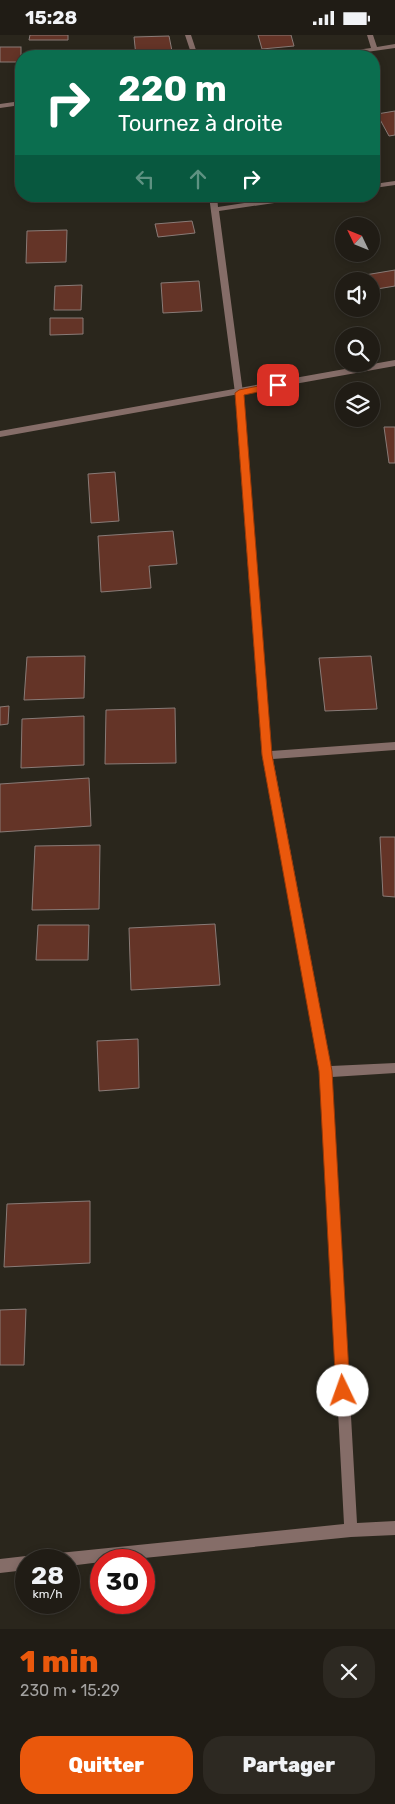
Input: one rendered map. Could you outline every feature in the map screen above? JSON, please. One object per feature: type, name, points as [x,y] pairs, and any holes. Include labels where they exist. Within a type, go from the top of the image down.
[{"type":"street","points":[[188,35],[193,50]]},
{"type":"street","points":[[370,35],[376,49]]},
{"type":"street","points":[[369,50],[395,46]]},
{"type":"street","points":[[0,106],[15,104]]},
{"type":"street","points":[[380,185],[395,183]]},
{"type":"street","points":[[213,202],[239,393],[267,755],[326,1071],[351,1530]]},
{"type":"street","points":[[214,210],[268,202]]},
{"type":"street","points":[[0,434],[239,393],[395,363]]},
{"type":"street","points":[[267,755],[395,746]]},
{"type":"street","points":[[326,1071],[395,1068]]},
{"type":"street","points":[[80,1558],[351,1530],[395,1528]]},
{"type":"street","points":[[0,1566],[15,1564]]},
{"type":"building","points":[[30,35],[68,35],[68,40],[29,40]]},
{"type":"building","points":[[258,35],[291,35],[294,46],[262,49]]},
{"type":"building","points":[[169,36],[172,50],[135,50],[134,37]]},
{"type":"building","points":[[0,47],[21,47],[21,50],[15,50],[15,62],[0,62]]},
{"type":"building","points":[[395,111],[395,135],[389,136],[380,120],[380,114]]},
{"type":"building","points":[[192,221],[195,233],[158,237],[155,224]]},
{"type":"building","points":[[67,230],[66,262],[26,263],[27,231]]},
{"type":"building","points":[[395,270],[395,286],[380,288],[380,272]]},
{"type":"building","points":[[199,281],[202,311],[163,313],[161,283]]},
{"type":"building","points":[[82,285],[81,310],[54,310],[55,286]]},
{"type":"building","points":[[50,318],[83,318],[83,334],[50,335]]},
{"type":"building","points":[[384,427],[395,427],[395,463],[389,463]]},
{"type":"building","points":[[115,472],[119,521],[91,523],[88,474]]},
{"type":"building","points":[[173,531],[177,564],[149,566],[151,588],[101,592],[98,536]]},
{"type":"building","points":[[85,656],[84,698],[24,700],[27,657]]},
{"type":"building","points":[[371,656],[377,709],[325,711],[319,658]]},
{"type":"building","points":[[9,706],[8,724],[0,725],[0,707]]},
{"type":"building","points":[[175,708],[176,763],[105,764],[106,710]]},
{"type":"building","points":[[84,716],[84,765],[21,768],[22,719]]},
{"type":"building","points":[[89,778],[91,826],[0,832],[0,784]]},
{"type":"building","points":[[380,837],[395,837],[395,897],[383,896]]},
{"type":"building","points":[[100,845],[99,909],[32,910],[35,846]]},
{"type":"building","points":[[215,924],[220,985],[131,990],[129,928]]},
{"type":"building","points":[[38,925],[89,925],[88,960],[36,960]]},
{"type":"building","points":[[138,1039],[139,1088],[99,1091],[97,1041]]},
{"type":"building","points":[[90,1201],[90,1263],[4,1267],[7,1204]]},
{"type":"building","points":[[26,1309],[24,1365],[0,1365],[0,1310]]},
{"type":"route","points":[[278,385],[239,393],[267,755],[326,1071],[343,1391]]}]
